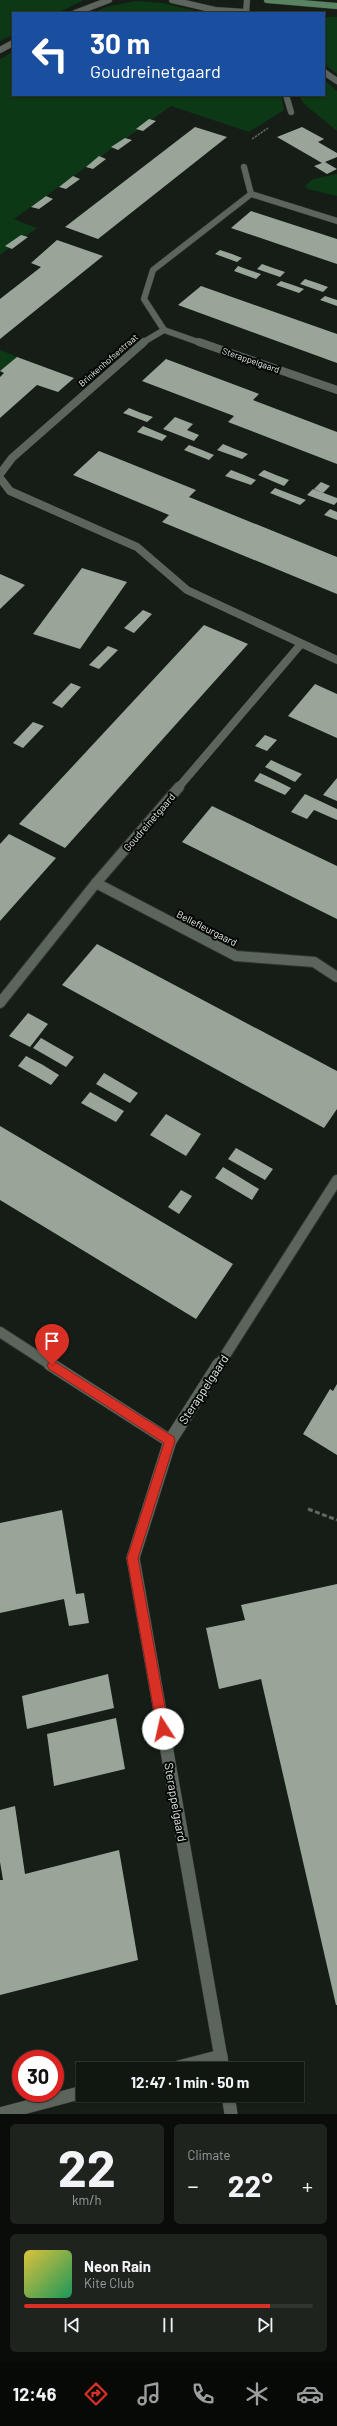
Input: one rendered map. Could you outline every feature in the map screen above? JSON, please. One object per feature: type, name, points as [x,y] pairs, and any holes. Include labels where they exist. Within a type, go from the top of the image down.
[{"type":"street","points":[[78,12],[109,0]]},
{"type":"street","points":[[172,0],[215,10],[236,12]]},
{"type":"street","points":[[246,12],[247,0]]},
{"type":"street","points":[[267,0],[337,6]]},
{"type":"street","points":[[0,50],[12,44]]},
{"type":"street","points":[[325,73],[337,81]]},
{"type":"street","points":[[286,96],[291,112]]},
{"type":"street","points":[[244,167],[251,194]]},
{"type":"street","points":[[251,194],[337,221]]},
{"type":"street","points":[[164,330],[144,299],[153,270],[251,194]]},
{"type":"street","name":"Sterappelgaard","points":[[164,330],[337,390]]},
{"type":"street","name":"Brinkenhofsestraat","points":[[0,474],[12,458],[142,343],[164,330]]},
{"type":"street","points":[[0,478],[10,491],[36,504],[136,547],[187,590],[337,660]]},
{"type":"street","name":"Goudreinetgaard","points":[[0,1003],[96,883],[301,644]]},
{"type":"street","name":"Bellefleurgaard","points":[[96,883],[236,956],[314,962],[337,977]]},
{"type":"street","name":"Sterappelgaard","points":[[222,2062],[133,1558],[170,1441],[337,1180]]},
{"type":"street","points":[[0,1332],[170,1441]]},
{"type":"street","points":[[0,2114],[76,2094]]},
{"type":"street","points":[[229,2102],[231,2114]]},
{"type":"path","points":[[244,167],[245,148],[252,140],[291,112]]},
{"type":"path","points":[[308,1510],[337,1520]]},
{"type":"green space","points":[[0,0],[84,0],[59,12],[12,12],[12,35],[0,41]]},
{"type":"green space","points":[[135,1],[163,3],[200,12],[94,12],[106,7]]},
{"type":"green space","points":[[325,17],[337,17],[337,74],[325,65]]},
{"type":"green space","points":[[12,53],[12,96],[281,96],[284,110],[249,132],[171,106],[14,219],[37,228],[0,255],[0,59]]},
{"type":"green space","points":[[325,81],[337,91],[337,131],[304,104],[300,96],[325,96]]},
{"type":"green space","points":[[337,174],[337,196],[307,189],[305,186],[313,179]]},
{"type":"green space","points":[[0,350],[18,357],[0,371]]},
{"type":"building","points":[[149,119],[156,121],[143,131],[136,129]]},
{"type":"building","points":[[195,127],[227,137],[98,239],[65,227]]},
{"type":"building","points":[[302,127],[324,139],[318,142],[337,153],[337,157],[325,162],[337,169],[327,174],[314,166],[322,163],[277,137]]},
{"type":"building","points":[[125,138],[132,140],[118,150],[111,147]]},
{"type":"building","points":[[99,156],[106,159],[93,169],[86,167]]},
{"type":"building","points":[[73,176],[80,179],[66,189],[59,187]]},
{"type":"building","points":[[46,196],[53,199],[39,209],[31,207]]},
{"type":"building","points":[[251,211],[337,239],[337,264],[231,228]]},
{"type":"building","points":[[21,235],[28,237],[12,249],[5,246]]},
{"type":"building","points":[[57,240],[103,256],[0,339],[0,299],[41,267],[31,263]]},
{"type":"building","points":[[220,250],[242,258],[237,262],[215,254]]},
{"type":"building","points":[[262,264],[285,272],[280,277],[257,269]]},
{"type":"building","points":[[238,266],[261,274],[256,279],[234,271]]},
{"type":"building","points":[[305,279],[328,287],[323,292],[300,284]]},
{"type":"building","points":[[281,281],[304,289],[299,293],[276,285]]},
{"type":"building","points":[[201,286],[337,334],[337,363],[178,305]]},
{"type":"building","points":[[325,296],[337,300],[337,306],[320,300]]},
{"type":"building","points":[[17,357],[74,378],[58,392],[37,385],[0,418],[0,377],[4,373],[0,371]]},
{"type":"building","points":[[166,359],[259,394],[253,400],[337,432],[337,464],[228,422],[234,416],[142,381]]},
{"type":"building","points":[[129,408],[153,417],[147,422],[123,413]]},
{"type":"building","points":[[175,417],[193,424],[187,430],[199,435],[194,441],[163,429]]},
{"type":"building","points":[[143,426],[167,436],[162,441],[137,432]]},
{"type":"building","points":[[223,444],[248,454],[242,459],[217,450]]},
{"type":"building","points":[[189,445],[214,455],[209,460],[184,450]]},
{"type":"building","points":[[99,451],[196,490],[189,497],[337,557],[337,594],[162,522],[169,515],[73,475]]},
{"type":"building","points":[[231,470],[256,480],[251,485],[225,476]]},
{"type":"building","points":[[264,470],[289,480],[284,486],[258,475]]},
{"type":"building","points":[[321,482],[330,486],[323,493],[314,489]]},
{"type":"building","points":[[275,488],[306,500],[300,505],[270,493]]},
{"type":"building","points":[[313,489],[337,498],[337,502],[334,505],[307,495]]},
{"type":"building","points":[[330,509],[337,512],[337,520],[324,515]]},
{"type":"building","points":[[82,568],[127,582],[80,649],[33,634]]},
{"type":"building","points":[[0,574],[25,585],[0,609]]},
{"type":"building","points":[[143,610],[152,614],[134,633],[124,628]]},
{"type":"building","points":[[204,625],[248,644],[65,848],[19,824]]},
{"type":"building","points":[[108,646],[118,650],[99,669],[89,665]]},
{"type":"building","points":[[71,683],[81,687],[62,708],[52,703]]},
{"type":"building","points":[[315,684],[337,694],[337,738],[288,716]]},
{"type":"building","points":[[33,722],[44,726],[23,748],[13,743]]},
{"type":"building","points":[[265,735],[277,740],[267,751],[255,746]]},
{"type":"building","points":[[271,760],[302,774],[295,782],[265,767]]},
{"type":"building","points":[[260,773],[291,788],[285,795],[254,781]]},
{"type":"building","points":[[337,778],[337,801],[323,795]]},
{"type":"building","points":[[305,794],[337,809],[337,820],[314,810],[307,819],[291,812]]},
{"type":"building","points":[[212,806],[337,866],[337,919],[182,842]]},
{"type":"building","points":[[9,834],[56,858],[0,921],[0,844]]},
{"type":"building","points":[[97,944],[337,1071],[337,1109],[324,1128],[62,985]]},
{"type":"building","points":[[28,1013],[48,1024],[30,1047],[9,1036]]},
{"type":"building","points":[[41,1038],[74,1057],[66,1067],[33,1048]]},
{"type":"building","points":[[26,1056],[59,1075],[51,1085],[18,1066]]},
{"type":"building","points":[[104,1073],[138,1093],[130,1103],[96,1084]]},
{"type":"building","points":[[90,1092],[124,1111],[116,1122],[81,1103]]},
{"type":"building","points":[[166,1114],[201,1134],[186,1156],[150,1135]]},
{"type":"building","points":[[0,1126],[233,1264],[196,1319],[0,1200]]},
{"type":"building","points":[[236,1148],[273,1169],[265,1180],[228,1159]]},
{"type":"building","points":[[223,1167],[259,1189],[252,1200],[215,1178]]},
{"type":"building","points":[[181,1190],[192,1196],[179,1214],[168,1207]]},
{"type":"building","points":[[337,1384],[337,1455],[303,1434],[330,1389],[333,1391]]},
{"type":"building","points":[[62,1510],[76,1594],[84,1593],[89,1623],[69,1626],[64,1599],[0,1613],[0,1523]]},
{"type":"building","points":[[337,1584],[336,2005],[261,1679],[219,1689],[206,1628],[245,1620],[241,1605]]},
{"type":"building","points":[[108,1674],[114,1708],[27,1729],[22,1696]]},
{"type":"building","points":[[116,1718],[125,1769],[54,1786],[47,1734]]},
{"type":"building","points":[[15,1806],[25,1874],[119,1850],[138,1960],[0,1995],[0,1880],[3,1880],[0,1862],[0,1810]]},
{"type":"route","points":[[52,1365],[170,1441],[133,1558],[163,1729]]}]
